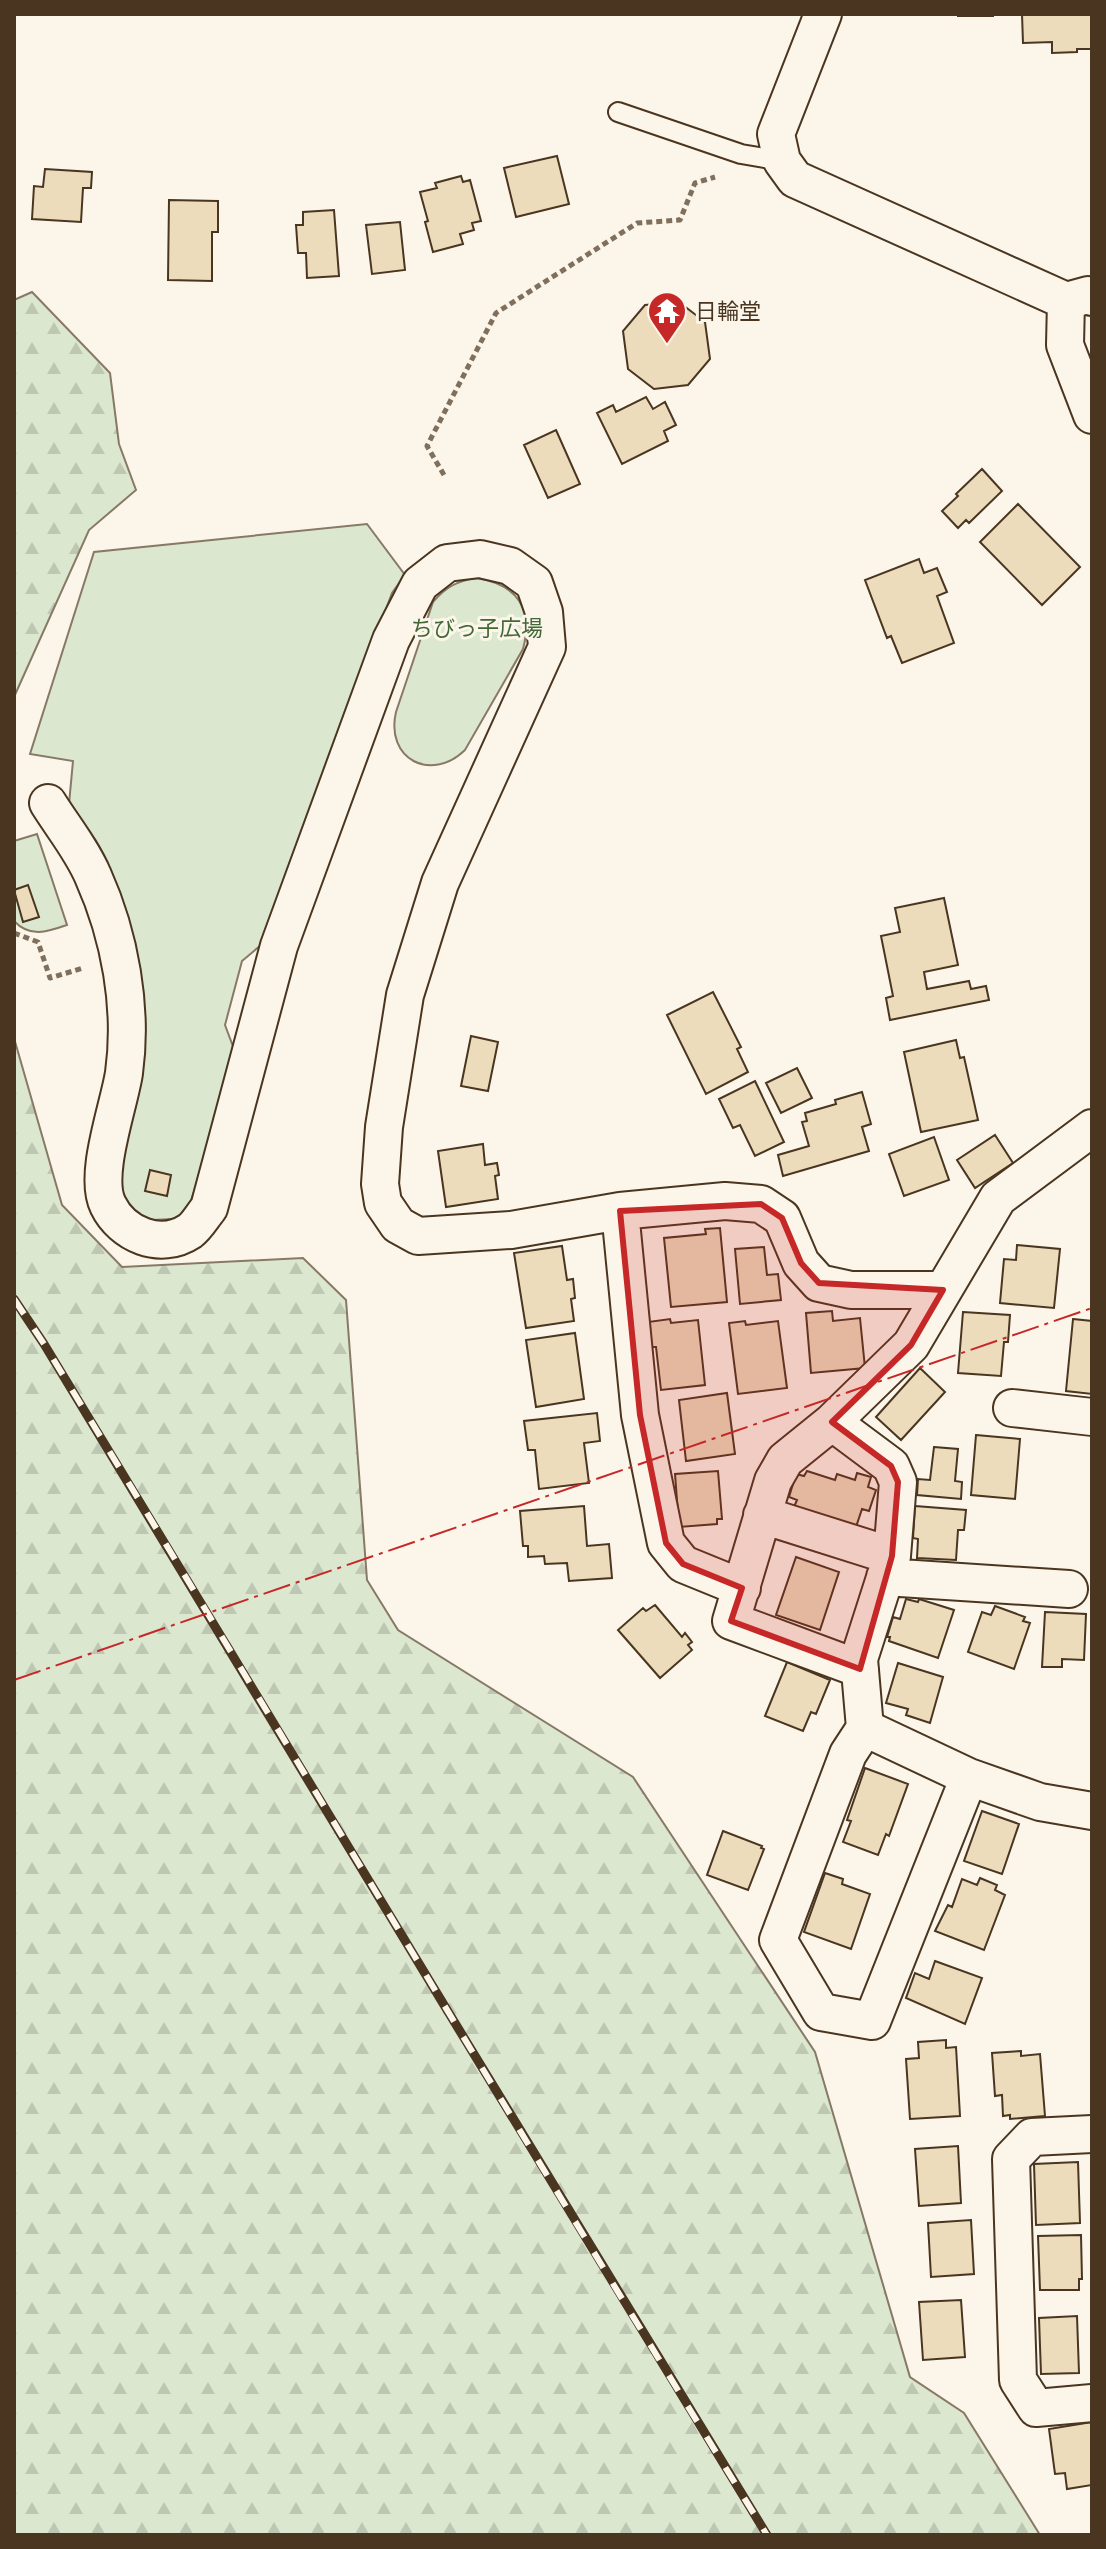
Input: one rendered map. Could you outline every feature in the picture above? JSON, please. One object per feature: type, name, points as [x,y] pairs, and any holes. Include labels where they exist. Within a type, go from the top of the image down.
[{"type":"street","points":[[823,14],[776,134],[782,161],[795,179],[1079,299],[1065,345],[1092,415]]},
{"type":"street","points":[[48,803],[93,874],[112,930],[123,976],[126,1033],[124,1072],[103,1173],[106,1203],[122,1226],[145,1239],[169,1239],[190,1231],[209,1208],[279,946],[391,640],[420,584],[447,563],[480,559],[510,566],[534,583],[544,612],[547,647],[440,883],[405,995],[384,1127],[380,1184],[383,1203],[398,1225],[418,1236],[511,1230],[620,1211],[725,1201],[761,1204],[782,1218],[801,1263],[819,1283],[851,1290],[943,1290]]},
{"type":"street","points":[[860,1669],[731,1621],[773,1481],[785,1460],[832,1422],[911,1345],[998,1198],[1092,1128]]},
{"type":"street","points":[[620,1211],[640,1415],[666,1543],[683,1564],[742,1588]]},
{"type":"street","points":[[1012,1408],[1092,1417]]},
{"type":"street","points":[[832,1422],[891,1466],[898,1482],[889,1566],[859,1659],[865,1728],[848,1754],[778,1940],[821,2012],[872,2021],[969,1777]]},
{"type":"street","points":[[762,1515],[889,1566],[1069,1589]]},
{"type":"street","points":[[865,1728],[969,1777],[1040,1802],[1092,1811]]},
{"type":"street","points":[[1092,2134],[1032,2137],[1011,2159],[1018,2380],[1036,2408],[1092,2403]]},
{"type":"lane","points":[[618,112],[741,154],[782,161]]},
{"type":"path","points":[[444,475],[427,446],[496,313],[637,223],[680,220],[695,183],[721,175],[741,154]]},
{"type":"path","points":[[14,933],[38,942],[50,978]]},
{"type":"highlighted area","points":[[761,1204],[782,1218],[801,1263],[819,1283],[943,1290],[911,1345],[832,1422],[891,1466],[898,1482],[892,1556],[860,1669],[731,1621],[742,1588],[683,1564],[666,1543],[640,1415],[620,1211]]},
{"type":"green space","points":[[32,292],[110,373],[119,444],[136,490],[89,530],[14,697],[14,300]]},
{"type":"green space","points":[[367,524],[405,575],[392,593],[302,835],[267,940],[242,961],[225,1025],[237,1057],[188,1210],[174,1219],[152,1220],[133,1213],[119,1192],[119,1166],[140,1059],[69,804],[73,761],[30,754],[94,552]]},
{"type":"green space","name":"ちびっ子広場","points":[[476,578],[502,586],[519,601],[526,622],[523,649],[465,750],[452,760],[425,765],[404,753],[397,742],[394,728],[396,712],[433,602],[452,586]]},
{"type":"green space","points":[[37,834],[67,925],[33,932],[14,921],[14,841]]},
{"type":"green space","points":[[14,1038],[62,1205],[122,1267],[303,1258],[346,1300],[367,1580],[398,1630],[633,1777],[815,2052],[910,2377],[964,2413],[1040,2535],[14,2535]]},
{"type":"building","points":[[993,14],[993,16],[958,16]]},
{"type":"building","points":[[1022,14],[1092,14],[1092,49],[1052,53],[1052,42],[1023,43]]},
{"type":"building","points":[[557,156],[569,204],[516,217],[504,168]]},
{"type":"building","points":[[45,169],[92,172],[91,188],[83,188],[81,222],[32,219],[34,186],[43,187]]},
{"type":"building","points":[[461,176],[463,182],[470,180],[481,221],[472,223],[474,230],[460,234],[463,244],[433,252],[420,192],[437,188],[435,183]]},
{"type":"building","points":[[169,200],[218,201],[218,232],[212,232],[212,281],[168,280]]},
{"type":"building","points":[[334,210],[339,276],[307,278],[306,253],[298,253],[296,225],[303,225],[303,212]]},
{"type":"building","points":[[400,222],[405,270],[372,274],[366,225]]},
{"type":"building","name":"日輪堂","points":[[679,302],[705,322],[710,359],[688,385],[654,389],[628,369],[623,331],[645,305]]},
{"type":"building","points":[[646,397],[653,409],[665,402],[676,425],[664,431],[668,441],[622,464],[597,413],[613,405],[616,412]]},
{"type":"building","points":[[556,430],[580,484],[548,498],[524,445]]},
{"type":"building","points":[[982,469],[1002,491],[969,523],[966,520],[958,528],[942,511]]},
{"type":"building","points":[[1018,504],[1080,567],[1042,605],[980,542]]},
{"type":"building","points":[[919,559],[924,573],[937,568],[947,592],[937,596],[954,643],[902,663],[891,636],[887,638],[865,580]]},
{"type":"building","points":[[28,885],[39,917],[23,922],[14,890]]},
{"type":"building","points":[[944,898],[958,965],[924,972],[927,989],[969,981],[971,989],[986,986],[989,1000],[890,1020],[886,998],[893,996],[881,936],[900,932],[895,908]]},
{"type":"building","points":[[713,992],[741,1047],[737,1049],[748,1072],[706,1094],[667,1015]]},
{"type":"building","points":[[471,1036],[498,1042],[488,1091],[461,1086]]},
{"type":"building","points":[[956,1040],[960,1058],[964,1057],[978,1120],[921,1132],[904,1052]]},
{"type":"building","points":[[797,1068],[812,1098],[781,1113],[766,1083]]},
{"type":"building","points":[[755,1081],[784,1142],[755,1156],[740,1125],[733,1128],[719,1099]]},
{"type":"building","points":[[862,1092],[871,1124],[862,1127],[869,1151],[783,1176],[778,1155],[809,1146],[802,1122],[807,1121],[805,1113]]},
{"type":"building","points":[[995,1135],[1013,1163],[975,1188],[957,1160]]},
{"type":"building","points":[[934,1137],[949,1180],[904,1196],[889,1154]]},
{"type":"building","points":[[483,1144],[485,1165],[497,1163],[498,1199],[446,1207],[438,1151]]},
{"type":"building","points":[[150,1170],[171,1175],[167,1196],[145,1191]]},
{"type":"building","points":[[720,1228],[727,1302],[671,1307],[664,1238],[706,1234],[705,1229]]},
{"type":"building","points":[[1017,1245],[1060,1249],[1054,1308],[1000,1303],[1004,1259],[1016,1260]]},
{"type":"building","points":[[562,1246],[567,1280],[573,1279],[575,1298],[571,1299],[574,1321],[526,1328],[514,1253]]},
{"type":"building","points":[[764,1247],[767,1275],[778,1274],[781,1300],[740,1304],[735,1249]]},
{"type":"building","points":[[832,1311],[833,1321],[860,1318],[865,1368],[811,1373],[806,1313]]},
{"type":"building","points":[[963,1312],[1010,1315],[1001,1376],[958,1373]]},
{"type":"building","points":[[670,1319],[671,1323],[698,1320],[705,1385],[661,1390],[656,1347],[651,1347],[648,1322]]},
{"type":"building","points":[[1073,1319],[1092,1321],[1092,1394],[1066,1391]]},
{"type":"building","points":[[745,1321],[746,1325],[778,1321],[787,1388],[738,1394],[729,1323]]},
{"type":"building","points":[[575,1333],[584,1399],[536,1407],[526,1340]]},
{"type":"building","points":[[920,1368],[945,1392],[901,1440],[876,1417]]},
{"type":"building","points":[[727,1393],[735,1454],[686,1461],[679,1400]]},
{"type":"building","points":[[597,1413],[600,1441],[584,1443],[589,1483],[539,1489],[535,1450],[528,1450],[524,1421]]},
{"type":"building","points":[[976,1435],[1020,1439],[1015,1499],[971,1495]]},
{"type":"building","points":[[934,1447],[958,1449],[955,1481],[962,1482],[961,1499],[917,1495],[918,1479],[930,1480]]},
{"type":"building","points":[[718,1471],[722,1519],[717,1519],[717,1524],[679,1527],[675,1474]]},
{"type":"building","points":[[807,1471],[835,1480],[837,1474],[855,1480],[857,1473],[871,1477],[868,1487],[876,1490],[869,1511],[862,1509],[856,1527],[794,1507],[797,1500],[789,1497],[796,1474],[804,1476]]},
{"type":"building","points":[[584,1506],[587,1546],[609,1544],[612,1578],[569,1581],[567,1563],[545,1564],[544,1556],[528,1557],[528,1546],[523,1546],[520,1511]]},
{"type":"building","points":[[915,1506],[966,1510],[964,1530],[958,1530],[956,1560],[917,1558],[918,1539],[913,1538]]},
{"type":"building","points":[[796,1557],[839,1572],[820,1630],[776,1615]]},
{"type":"building","points":[[906,1599],[918,1602],[919,1599],[954,1610],[938,1658],[889,1641],[890,1637],[887,1637],[893,1617],[900,1619]]},
{"type":"building","points":[[655,1605],[682,1637],[685,1633],[692,1642],[688,1645],[692,1650],[660,1678],[618,1630],[643,1608],[646,1611]]},
{"type":"building","points":[[995,1606],[1025,1617],[1023,1621],[1030,1623],[1014,1669],[968,1652],[982,1612],[991,1615]]},
{"type":"building","points":[[1045,1612],[1086,1614],[1084,1660],[1062,1659],[1062,1667],[1042,1667]]},
{"type":"building","points":[[787,1662],[830,1680],[816,1714],[811,1712],[803,1731],[765,1716]]},
{"type":"building","points":[[898,1663],[943,1677],[930,1723],[906,1715],[908,1709],[886,1703]]},
{"type":"building","points":[[865,1768],[908,1784],[889,1836],[886,1834],[878,1855],[843,1842],[851,1821],[847,1820]]},
{"type":"building","points":[[982,1811],[1019,1824],[1002,1874],[964,1861]]},
{"type":"building","points":[[723,1831],[764,1849],[748,1890],[707,1875]]},
{"type":"building","points":[[825,1873],[843,1879],[842,1884],[870,1894],[851,1949],[804,1932]]},
{"type":"building","points":[[980,1878],[997,1885],[995,1890],[1005,1895],[984,1950],[935,1931],[948,1905],[952,1907],[962,1879],[977,1885]]},
{"type":"building","points":[[935,1961],[982,1978],[965,2024],[906,1998],[915,1973],[929,1979]]},
{"type":"building","points":[[946,2040],[946,2048],[956,2047],[960,2116],[910,2119],[906,2059],[919,2058],[918,2042]]},
{"type":"building","points":[[1021,2051],[1021,2056],[1040,2054],[1045,2116],[1010,2119],[1010,2115],[1003,2116],[1002,2095],[995,2096],[992,2053]]},
{"type":"building","points":[[958,2146],[961,2203],[919,2206],[915,2149]]},
{"type":"building","points":[[1078,2162],[1080,2223],[1036,2225],[1034,2164]]},
{"type":"building","points":[[971,2220],[974,2274],[931,2277],[928,2223]]},
{"type":"building","points":[[1081,2235],[1082,2279],[1079,2279],[1079,2290],[1040,2290],[1038,2236]]},
{"type":"building","points":[[961,2300],[965,2357],[923,2360],[919,2302]]},
{"type":"building","points":[[1077,2316],[1079,2373],[1041,2374],[1039,2318]]},
{"type":"building","points":[[1092,2422],[1092,2485],[1067,2489],[1065,2473],[1055,2474],[1049,2429]]},
{"type":"railway","points":[[14,1299],[767,2535]]},
{"type":"power","points":[[14,1680],[1092,1308]]},
{"type":"place","name":"日輪堂","points":[[667,345]]}]
